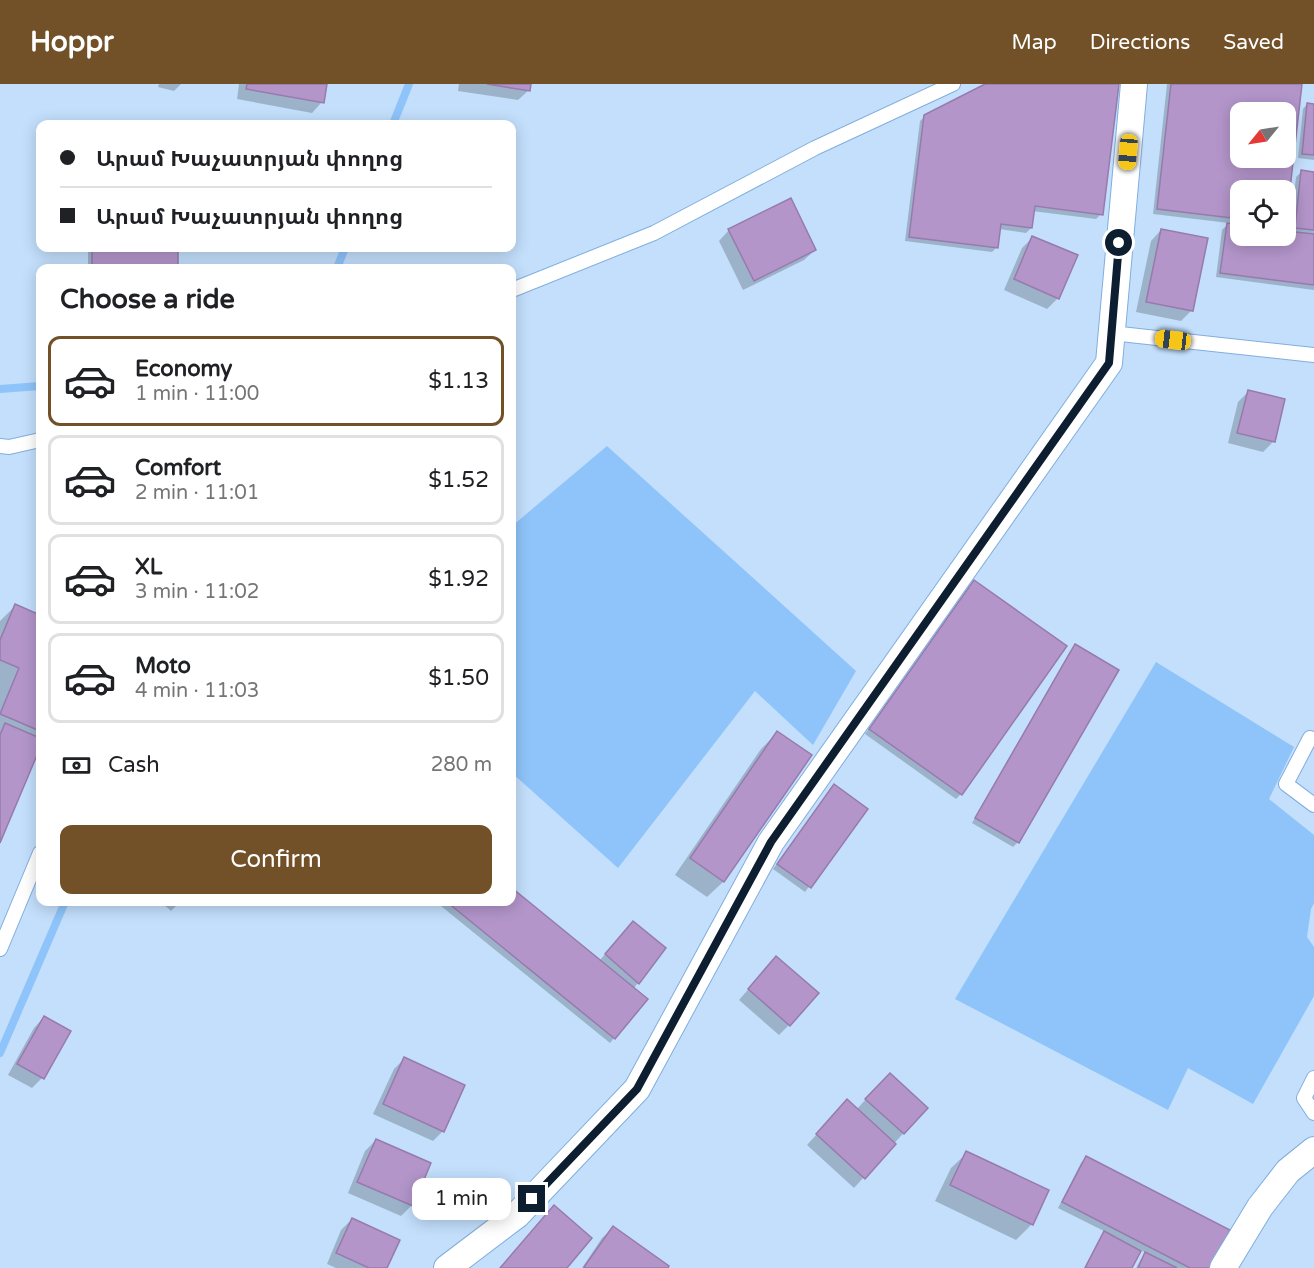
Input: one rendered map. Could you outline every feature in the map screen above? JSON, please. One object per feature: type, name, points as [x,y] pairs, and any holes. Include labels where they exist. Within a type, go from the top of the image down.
[{"type":"street","points":[[447,1268],[517,1215],[637,1089],[771,842],[1109,363],[1134,84]]},
{"type":"street","points":[[1223,1268],[1260,1207],[1288,1171],[1314,1150]]},
{"type":"lane","points":[[516,288],[654,233],[814,148],[953,84]]},
{"type":"lane","points":[[1111,333],[1314,355]]},
{"type":"lane","points":[[0,446],[9,447],[36,441]]},
{"type":"lane","points":[[1310,738],[1286,784],[1314,806]]},
{"type":"lane","points":[[0,949],[36,863]]},
{"type":"lane","points":[[1314,1078],[1304,1098],[1314,1113]]},
{"type":"water","points":[[607,446],[856,671],[813,745],[755,691],[618,868],[516,777],[516,523]]},
{"type":"water","points":[[1156,662],[1294,747],[1269,799],[1314,835],[1314,903],[1307,937],[1314,947],[1314,996],[1253,1104],[1188,1068],[1168,1110],[955,999]]},
{"type":"building","points":[[247,84],[327,84],[324,103],[246,89]]},
{"type":"building","points":[[487,84],[531,84],[530,91]]},
{"type":"building","points":[[985,84],[1119,84],[1103,215],[1035,206],[1032,228],[1001,224],[998,248],[909,237],[924,115]]},
{"type":"building","points":[[1171,84],[1302,84],[1296,136],[1296,102],[1230,102],[1230,168],[1292,168],[1291,180],[1230,180],[1230,218],[1157,209]]},
{"type":"building","points":[[1307,103],[1314,104],[1314,155],[1302,154]]},
{"type":"building","points":[[1301,170],[1314,172],[1314,230],[1296,228]]},
{"type":"building","points":[[791,198],[816,250],[754,281],[728,229]]},
{"type":"building","points":[[1227,223],[1230,223],[1230,246],[1296,246],[1296,232],[1314,234],[1314,285],[1220,273]]},
{"type":"building","points":[[1161,229],[1208,238],[1193,311],[1146,302]]},
{"type":"building","points":[[1032,236],[1078,255],[1059,299],[1014,279]]},
{"type":"building","points":[[92,252],[178,252],[178,264],[92,264]]},
{"type":"building","points":[[1248,390],[1285,399],[1275,442],[1237,433]]},
{"type":"building","points":[[974,580],[1067,646],[962,795],[869,729]]},
{"type":"building","points":[[15,604],[36,613],[36,729],[0,714],[19,668],[0,660],[0,640]]},
{"type":"building","points":[[1075,644],[1119,670],[1019,843],[975,818]]},
{"type":"building","points":[[5,723],[36,736],[36,758],[0,843],[0,735]]},
{"type":"building","points":[[777,731],[812,755],[724,882],[690,858]]},
{"type":"building","points":[[834,784],[868,809],[811,888],[777,864]]},
{"type":"building","points":[[516,891],[648,999],[615,1039],[452,906],[516,906]]},
{"type":"building","points":[[633,921],[666,948],[639,984],[605,954]]},
{"type":"building","points":[[776,956],[819,993],[790,1026],[748,989]]},
{"type":"building","points":[[44,1016],[71,1031],[44,1079],[17,1064]]},
{"type":"building","points":[[404,1057],[465,1085],[444,1132],[383,1104]]},
{"type":"building","points":[[890,1073],[928,1108],[904,1134],[865,1099]]},
{"type":"building","points":[[847,1099],[896,1144],[865,1179],[816,1134]]},
{"type":"building","points":[[376,1139],[431,1163],[413,1206],[357,1182]]},
{"type":"building","points":[[966,1151],[1049,1190],[1033,1225],[950,1185]]},
{"type":"building","points":[[1086,1156],[1230,1230],[1211,1268],[1190,1268],[1062,1202]]},
{"type":"building","points":[[554,1205],[592,1238],[567,1268],[500,1268]]},
{"type":"building","points":[[352,1218],[400,1240],[387,1268],[369,1268],[336,1253]]},
{"type":"building","points":[[613,1226],[669,1266],[668,1268],[584,1267]]},
{"type":"building","points":[[1104,1231],[1141,1251],[1132,1268],[1085,1268]]},
{"type":"building","points":[[1145,1252],[1177,1268],[1138,1268]]},
{"type":"waterway","points":[[395,120],[409,84]]},
{"type":"waterway","points":[[339,264],[343,252]]},
{"type":"waterway","points":[[0,389],[36,386]]},
{"type":"waterway","points":[[0,1053],[63,906]]},
{"type":"route","points":[[532,1199],[637,1089],[771,842],[1109,363],[1119,243]]}]
